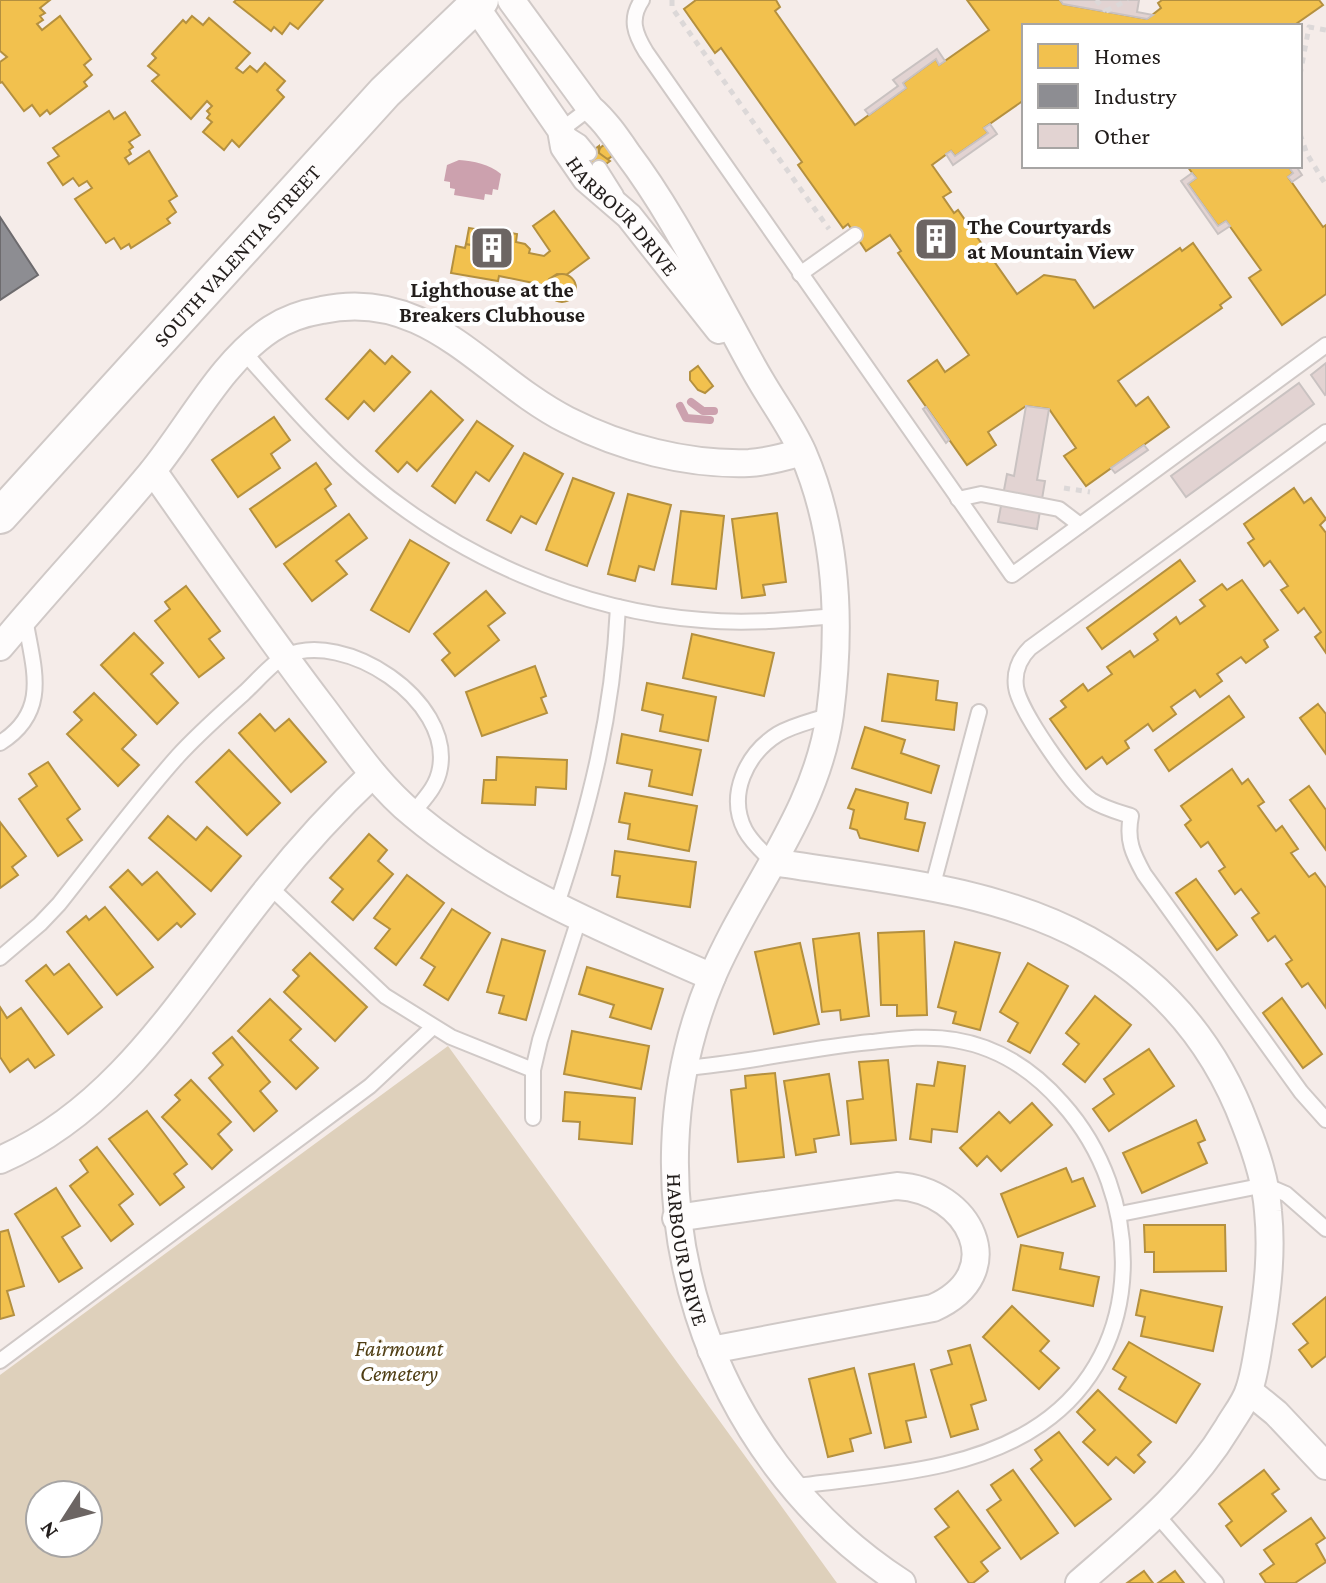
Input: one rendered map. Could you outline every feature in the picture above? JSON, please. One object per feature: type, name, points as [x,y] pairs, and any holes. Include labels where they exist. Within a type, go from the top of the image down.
[{"type":"street","name":"HARBOUR DRIVE","points":[[511,0],[590,108],[602,119],[624,211],[761,382]]},
{"type":"street","name":"HARBOUR DRIVE","points":[[475,2],[561,130],[570,157],[594,188],[617,178]]},
{"type":"street","name":"SOUTH VALENTIA STREET","points":[[0,516],[385,92],[475,2]]},
{"type":"street","name":"HARBOUR DRIVE","points":[[617,178],[677,229],[802,452],[828,542],[835,616],[830,715],[814,784],[712,977],[685,1068],[676,1146],[676,1218],[688,1279],[711,1350],[751,1428],[791,1487],[860,1554],[902,1583]]},
{"type":"street","points":[[0,647],[153,471],[243,351],[279,324],[301,315],[347,306],[385,308],[431,326],[539,403],[612,440],[671,455],[718,462],[755,462],[802,452]]},
{"type":"street","points":[[153,471],[284,656],[373,774],[412,814],[481,864],[568,913],[712,977]]},
{"type":"street","points":[[0,1160],[59,1128],[129,1064],[179,1007],[269,886],[373,774]]},
{"type":"street","points":[[773,862],[932,888],[1009,908],[1068,930],[1124,963],[1163,994],[1196,1030],[1221,1069],[1250,1137],[1265,1185],[1270,1234],[1269,1276],[1249,1391],[1212,1452],[1157,1515],[1079,1583]]},
{"type":"street","points":[[676,1218],[897,1186],[914,1187],[930,1191],[954,1207],[970,1228],[974,1242],[977,1255],[967,1282],[958,1293],[933,1308],[711,1350]]},
{"type":"street","points":[[1249,1391],[1276,1413],[1326,1466]]},
{"type":"lane","points":[[642,0],[634,24],[640,43],[1012,575],[1326,345]]},
{"type":"lane","points":[[589,153],[580,142],[561,130],[590,108]]},
{"type":"lane","points":[[800,274],[855,235]]},
{"type":"lane","points":[[243,351],[339,455],[415,516],[453,540],[516,572],[618,607],[701,620],[763,621],[835,616]]},
{"type":"lane","points":[[1326,432],[1030,648],[1020,661],[1015,678],[1020,703],[1072,779],[1094,802],[1131,816],[1128,831],[1130,844],[1144,874],[1301,1092],[1326,1120]]},
{"type":"lane","points":[[958,499],[981,494],[1059,509],[1080,525]]},
{"type":"lane","points":[[533,1118],[533,1070],[550,1004],[608,717],[615,668],[618,607]]},
{"type":"lane","points":[[0,743],[15,733],[25,721],[36,691],[25,617]]},
{"type":"lane","points":[[0,958],[59,904],[180,754],[284,656],[315,650],[348,656],[388,673],[410,693],[429,719],[439,742],[441,766],[434,788],[412,814]]},
{"type":"lane","points":[[932,888],[979,712]]},
{"type":"lane","points":[[773,862],[749,837],[740,820],[738,802],[743,776],[761,747],[779,734],[830,715]]},
{"type":"lane","points":[[269,886],[385,996],[433,1027],[533,1070]]},
{"type":"lane","points":[[0,1361],[370,1086],[433,1027]]},
{"type":"lane","points":[[685,1068],[888,1040],[955,1040],[981,1047],[1007,1057],[1031,1073],[1069,1110],[1101,1157],[1120,1214],[1122,1273],[1114,1328],[1104,1353],[1091,1373],[1043,1423],[1002,1446],[941,1465],[791,1487]]},
{"type":"lane","points":[[1120,1214],[1265,1185],[1286,1194],[1326,1229]]},
{"type":"lane","points":[[1157,1515],[1216,1583]]},
{"type":"path","points":[[672,0],[672,8],[841,245]]},
{"type":"path","points":[[1096,0],[1106,11]]},
{"type":"path","points":[[1106,11],[1108,0]]},
{"type":"path","points":[[1106,11],[1128,0]]},
{"type":"path","points":[[1302,64],[1309,27],[1326,30]]},
{"type":"path","points":[[1302,140],[1326,185]]},
{"type":"path","points":[[1061,487],[1094,491]]},
{"type":"green space","name":"Fairmount Cemetery","points":[[448,1046],[837,1583],[0,1583],[0,1375]]},
{"type":"shaded area","points":[[459,160],[481,164],[501,174],[498,190],[493,189],[492,195],[485,194],[484,200],[454,195],[455,189],[450,188],[450,182],[444,181],[447,165]]},
{"type":"building: Homes","points":[[0,0],[50,0],[40,8],[45,13],[40,16],[43,20],[37,24],[42,30],[60,16],[91,59],[84,65],[92,75],[84,82],[87,86],[50,114],[47,110],[40,116],[32,105],[24,111],[0,83],[0,62],[7,57],[0,51]]},
{"type":"building: Homes","points":[[323,0],[298,29],[290,23],[282,34],[274,27],[271,31],[234,2]]},
{"type":"building: Homes","name":"The Courtyards at Mountain View","points":[[696,0],[776,0],[780,7],[775,11],[855,125],[906,88],[903,83],[936,59],[939,65],[989,30],[967,0],[1060,0],[1063,4],[1147,19],[1161,8],[1158,3],[1162,0],[1319,0],[1323,5],[1296,24],[1022,24],[1022,101],[984,128],[988,133],[955,156],[951,151],[932,165],[951,192],[943,197],[954,213],[958,210],[1017,294],[1044,275],[1075,280],[1094,308],[1180,248],[1182,251],[1193,243],[1231,297],[1220,305],[1222,308],[1118,381],[1136,406],[1148,397],[1169,427],[1086,486],[1064,456],[1076,448],[1049,409],[1026,406],[988,432],[996,445],[967,465],[908,381],[937,360],[945,372],[969,355],[898,253],[901,251],[890,235],[866,251],[848,224],[843,228],[798,165],[802,162],[721,48],[715,53],[684,9]]},
{"type":"building: Homes","points":[[192,16],[203,25],[209,18],[250,53],[236,68],[243,73],[250,66],[257,72],[265,63],[285,81],[277,90],[284,97],[239,147],[232,140],[224,150],[203,132],[212,122],[207,118],[210,114],[207,111],[212,106],[207,101],[191,119],[152,81],[159,75],[148,66],[156,58],[152,54],[183,20],[186,23]]},
{"type":"building: Homes","points":[[109,111],[114,119],[125,112],[140,135],[129,142],[133,147],[129,150],[131,154],[125,158],[129,164],[149,151],[177,196],[169,201],[176,212],[167,219],[170,223],[131,248],[129,244],[121,249],[114,238],[106,243],[75,199],[92,188],[87,181],[79,186],[73,178],[63,185],[48,163],[59,156],[53,148]]},
{"type":"building: Homes","points":[[606,145],[613,152],[606,159],[599,152]]},
{"type":"building: Homes","points":[[599,146],[599,153],[610,161],[591,175],[580,160]]},
{"type":"building: Homes","name":"The Courtyards at Mountain View","points":[[1188,168],[1289,168],[1293,173],[1288,177],[1323,227],[1326,225],[1326,294],[1282,325],[1249,278],[1261,270],[1226,221],[1218,226],[1188,184],[1196,178]]},
{"type":"building: Homes","name":"Lighthouse at the Breakers Clubhouse","points":[[554,211],[589,258],[566,275],[557,274],[549,279],[548,286],[499,276],[498,281],[451,273],[456,246],[478,246],[481,228],[517,234],[516,242],[525,244],[530,249],[529,253],[544,256],[550,251],[533,226]]},
{"type":"building: Homes","points":[[469,228],[481,230],[478,246],[466,244]]},
{"type":"building: Homes","points":[[562,274],[572,278],[576,288],[572,298],[562,302],[552,298],[548,288],[552,278]]},
{"type":"building: Homes","points":[[370,350],[385,364],[392,356],[410,372],[374,411],[364,401],[348,419],[326,399]]},
{"type":"building: Homes","points":[[698,366],[713,386],[705,393],[690,380],[690,372]]},
{"type":"building: Homes","points":[[431,391],[463,420],[417,471],[407,462],[398,472],[376,451]]},
{"type":"building: Homes","points":[[274,417],[290,440],[271,454],[280,468],[238,497],[212,460]]},
{"type":"building: Homes","points":[[477,421],[513,446],[489,481],[476,472],[455,503],[432,486]]},
{"type":"building: Homes","points":[[524,453],[563,474],[536,524],[521,516],[511,533],[487,520]]},
{"type":"building: Homes","points":[[316,463],[331,484],[325,489],[336,506],[276,547],[250,509]]},
{"type":"building: Homes","points":[[573,478],[614,493],[587,566],[546,550]]},
{"type":"building: Homes","points":[[1294,488],[1304,503],[1311,498],[1326,519],[1320,525],[1326,533],[1326,653],[1315,637],[1321,632],[1304,608],[1298,613],[1281,590],[1288,586],[1270,561],[1264,566],[1248,543],[1254,539],[1244,524]]},
{"type":"building: Homes","points":[[628,494],[671,505],[654,570],[639,566],[635,581],[608,574]]},
{"type":"building: Homes","points":[[681,511],[724,516],[716,589],[672,584]]},
{"type":"building: Homes","points":[[777,513],[786,582],[763,585],[765,595],[742,598],[732,519]]},
{"type":"building: Homes","points":[[349,514],[367,538],[336,561],[347,574],[312,601],[284,564]]},
{"type":"building: Homes","points":[[410,540],[449,563],[409,632],[371,610]]},
{"type":"building: Homes","points":[[1180,560],[1195,581],[1102,649],[1087,628]]},
{"type":"building: Homes","points":[[1242,580],[1278,630],[1264,640],[1268,647],[1246,663],[1241,657],[1217,674],[1222,681],[1200,697],[1195,690],[1171,707],[1176,714],[1153,731],[1148,724],[1125,741],[1129,748],[1107,764],[1102,757],[1086,769],[1050,719],[1066,707],[1061,701],[1083,684],[1088,691],[1112,674],[1107,667],[1130,651],[1134,657],[1158,640],[1154,634],[1176,617],[1180,624],[1205,606],[1200,600],[1222,584],[1227,590]]},
{"type":"building: Homes","points":[[186,586],[220,631],[209,639],[224,658],[199,677],[155,621],[170,609],[165,602]]},
{"type":"building: Homes","points":[[486,591],[505,613],[488,626],[499,640],[455,676],[442,660],[450,653],[434,634]]},
{"type":"building: Homes","points":[[134,633],[163,663],[151,674],[178,703],[157,724],[101,665]]},
{"type":"building: Homes","points":[[692,634],[774,653],[764,696],[683,678]]},
{"type":"building: Homes","points":[[535,666],[546,696],[541,698],[547,713],[482,736],[466,692]]},
{"type":"building: Homes","points":[[888,674],[938,681],[936,700],[957,703],[954,730],[882,721]]},
{"type":"building: Homes","points":[[647,683],[716,697],[708,741],[660,731],[663,715],[642,710]]},
{"type":"building: Homes","points":[[94,693],[136,735],[122,749],[139,765],[118,786],[67,734],[82,720],[74,712]]},
{"type":"building: Homes","points":[[1229,696],[1244,717],[1169,771],[1155,750]]},
{"type":"building: Homes","points":[[1318,704],[1326,714],[1326,754],[1300,718]]},
{"type":"building: Homes","points":[[260,714],[275,731],[289,719],[326,762],[291,792],[239,733]]},
{"type":"building: Homes","points":[[865,727],[905,740],[901,753],[939,766],[931,793],[852,768]]},
{"type":"building: Homes","points":[[622,734],[701,750],[692,795],[649,786],[652,770],[617,763]]},
{"type":"building: Homes","points":[[229,750],[280,803],[247,835],[196,782]]},
{"type":"building: Homes","points":[[497,757],[567,760],[566,789],[536,787],[535,805],[482,803],[484,780],[496,780]]},
{"type":"building: Homes","points":[[48,762],[80,809],[67,819],[82,840],[58,856],[19,799],[37,786],[29,774]]},
{"type":"building: Homes","points":[[1232,769],[1242,784],[1248,779],[1264,802],[1258,806],[1276,831],[1282,826],[1298,849],[1291,853],[1309,877],[1315,873],[1326,888],[1326,1008],[1308,983],[1302,987],[1286,964],[1292,960],[1275,936],[1268,941],[1252,918],[1259,913],[1241,889],[1235,894],[1219,871],[1225,867],[1208,842],[1201,847],[1185,825],[1191,820],[1181,806]]},
{"type":"building: Homes","points":[[1309,786],[1326,810],[1326,850],[1290,800]]},
{"type":"building: Homes","points":[[856,789],[908,803],[905,819],[925,823],[918,851],[860,838],[857,830],[850,828],[854,810],[848,808]]},
{"type":"building: Homes","points":[[625,793],[697,806],[689,851],[628,839],[630,824],[619,822]]},
{"type":"building: Homes","points":[[168,816],[196,840],[207,827],[241,856],[211,891],[149,838]]},
{"type":"building: Homes","points":[[0,822],[26,856],[12,867],[18,875],[0,888]]},
{"type":"building: Homes","points":[[369,834],[387,850],[378,861],[393,874],[353,920],[332,902],[343,889],[330,878]]},
{"type":"building: Homes","points":[[615,851],[696,862],[690,907],[617,897],[620,876],[612,875]]},
{"type":"building: Homes","points":[[128,870],[142,885],[157,872],[195,914],[181,927],[177,923],[158,940],[110,887]]},
{"type":"building: Homes","points":[[407,875],[444,903],[396,965],[375,948],[390,929],[374,918]]},
{"type":"building: Homes","points":[[1196,879],[1237,935],[1217,950],[1176,893]]},
{"type":"building: Homes","points":[[105,907],[153,967],[117,995],[67,932],[86,916],[89,920]]},
{"type":"building: Homes","points":[[452,909],[490,933],[448,1000],[424,985],[435,967],[421,958]]},
{"type":"building: Homes","points":[[924,931],[927,1015],[897,1016],[897,1005],[881,1005],[878,933]]},
{"type":"building: Homes","points":[[859,933],[869,1016],[841,1020],[840,1010],[822,1012],[813,939]]},
{"type":"building: Homes","points":[[502,939],[545,951],[526,1020],[499,1013],[504,996],[487,992]]},
{"type":"building: Homes","points":[[955,942],[1000,953],[980,1030],[953,1023],[956,1012],[938,1007]]},
{"type":"building: Homes","points":[[800,943],[819,1024],[774,1034],[755,952]]},
{"type":"building: Homes","points":[[310,953],[367,1007],[335,1041],[284,992],[299,976],[293,970]]},
{"type":"building: Homes","points":[[1028,963],[1068,986],[1030,1053],[1008,1041],[1018,1023],[1000,1012]]},
{"type":"building: Homes","points":[[69,964],[102,1007],[68,1034],[26,981],[46,965],[54,975]]},
{"type":"building: Homes","points":[[587,967],[663,989],[651,1029],[610,1017],[614,1005],[579,994]]},
{"type":"building: Homes","points":[[1095,996],[1131,1025],[1085,1082],[1063,1064],[1079,1044],[1066,1033]]},
{"type":"building: Homes","points":[[1282,998],[1322,1054],[1303,1068],[1263,1013]]},
{"type":"building: Homes","points":[[270,999],[301,1029],[290,1040],[318,1068],[296,1089],[238,1031]]},
{"type":"building: Homes","points":[[0,1007],[7,1018],[21,1008],[54,1055],[35,1068],[28,1059],[10,1072],[0,1057]]},
{"type":"building: Homes","points":[[572,1031],[649,1046],[641,1089],[564,1074]]},
{"type":"building: Homes","points":[[232,1037],[270,1082],[260,1091],[277,1111],[254,1131],[209,1078],[223,1065],[213,1053]]},
{"type":"building: Homes","points":[[1149,1049],[1174,1086],[1109,1131],[1093,1109],[1114,1094],[1104,1079]]},
{"type":"building: Homes","points":[[888,1060],[896,1140],[851,1144],[847,1101],[863,1099],[859,1062]]},
{"type":"building: Homes","points":[[938,1062],[965,1066],[957,1132],[932,1129],[931,1142],[910,1139],[917,1084],[934,1086]]},
{"type":"building: Homes","points":[[775,1073],[784,1157],[738,1162],[731,1090],[746,1088],[745,1076]]},
{"type":"building: Homes","points":[[829,1074],[839,1135],[814,1139],[816,1152],[796,1155],[784,1081]]},
{"type":"building: Homes","points":[[191,1080],[231,1122],[218,1134],[232,1150],[212,1169],[162,1117],[180,1100],[175,1095]]},
{"type":"building: Homes","points":[[565,1092],[635,1098],[632,1144],[579,1139],[580,1122],[563,1121]]},
{"type":"building: Homes","points":[[1032,1103],[1052,1125],[1001,1171],[987,1156],[977,1166],[960,1148],[999,1112],[1010,1123]]},
{"type":"building: Homes","points":[[147,1111],[187,1164],[174,1174],[184,1187],[160,1205],[109,1139]]},
{"type":"building: Homes","points":[[1196,1120],[1205,1140],[1198,1143],[1207,1163],[1142,1193],[1123,1153]]},
{"type":"building: Homes","points":[[97,1147],[133,1194],[119,1205],[133,1224],[111,1241],[70,1186],[88,1172],[80,1160]]},
{"type":"building: Homes","points":[[1066,1168],[1072,1182],[1083,1178],[1095,1206],[1018,1237],[1001,1194]]},
{"type":"building: Homes","points":[[56,1188],[80,1226],[62,1237],[82,1268],[59,1282],[15,1214]]},
{"type":"building: Homes","points":[[1144,1225],[1225,1225],[1226,1271],[1154,1272],[1154,1252],[1145,1252]]},
{"type":"building: Homes","points":[[8,1230],[24,1286],[7,1291],[14,1315],[0,1319],[0,1232]]},
{"type":"building: Homes","points":[[1021,1245],[1063,1253],[1060,1269],[1099,1277],[1093,1306],[1013,1290]]},
{"type":"building: Homes","points":[[1141,1290],[1222,1307],[1213,1351],[1141,1336],[1145,1317],[1136,1315]]},
{"type":"building: Homes","points":[[1326,1297],[1326,1356],[1312,1367],[1299,1350],[1308,1343],[1293,1324]]},
{"type":"building: Homes","points":[[1012,1306],[1049,1341],[1040,1351],[1059,1368],[1039,1389],[983,1337]]},
{"type":"building: Homes","points":[[1129,1342],[1200,1384],[1176,1423],[1119,1389],[1126,1377],[1113,1369]]},
{"type":"building: Homes","points":[[970,1345],[986,1400],[971,1405],[978,1429],[951,1437],[931,1370],[952,1364],[948,1351]]},
{"type":"building: Homes","points":[[914,1364],[926,1417],[906,1421],[911,1442],[885,1448],[869,1374]]},
{"type":"building: Homes","points":[[854,1368],[871,1433],[850,1439],[853,1451],[828,1457],[809,1379]]},
{"type":"building: Homes","points":[[1098,1390],[1151,1442],[1138,1455],[1145,1462],[1134,1473],[1116,1457],[1108,1465],[1083,1442],[1095,1430],[1077,1412]]},
{"type":"building: Homes","points":[[1059,1432],[1111,1499],[1075,1526],[1031,1469],[1042,1460],[1035,1450]]},
{"type":"building: Homes","points":[[1013,1470],[1058,1533],[1021,1559],[987,1510],[1001,1500],[991,1485]]},
{"type":"building: Homes","points":[[1264,1470],[1279,1489],[1272,1494],[1286,1511],[1241,1546],[1226,1526],[1232,1521],[1219,1504]]},
{"type":"building: Homes","points":[[958,1491],[1000,1548],[981,1562],[988,1571],[973,1583],[969,1583],[935,1537],[949,1527],[935,1509]]},
{"type":"building: Homes","points":[[1311,1518],[1325,1538],[1316,1544],[1326,1562],[1295,1583],[1266,1583],[1260,1574],[1274,1564],[1264,1550]]},
{"type":"building: Homes","points":[[1144,1571],[1153,1583],[1127,1583]]},
{"type":"building: Homes","points":[[1175,1571],[1184,1583],[1158,1583]]},
{"type":"building: Industry","points":[[0,217],[38,275],[0,300]]},
{"type":"building: Other","points":[[1060,0],[1139,0],[1137,12],[1153,15],[1147,19],[1063,4]]},
{"type":"building: Other","points":[[937,49],[945,61],[939,65],[936,59],[903,83],[906,88],[869,115],[865,110],[898,86],[893,80]]},
{"type":"building: Other","points":[[990,124],[997,134],[953,165],[946,154],[951,151],[955,156],[988,133],[984,128]]},
{"type":"building: Other","points":[[1289,168],[1297,168],[1302,175],[1292,182],[1288,177],[1293,173]]},
{"type":"building: Other","points":[[1192,173],[1196,178],[1188,184],[1218,226],[1226,221],[1230,226],[1218,234],[1181,181]]},
{"type":"building: Other","points":[[1326,363],[1326,394],[1325,395],[1311,375]]},
{"type":"building: Other","points":[[1299,383],[1314,404],[1186,497],[1171,476]]},
{"type":"building: Other","points":[[1026,406],[1049,409],[1037,480],[1045,481],[1037,529],[998,522],[1007,474],[1014,476]]},
{"type":"building: Other","points":[[926,407],[949,440],[946,443],[923,409]]},
{"type":"building: Other","points":[[1144,445],[1148,450],[1115,473],[1111,468]]},
{"type":"waterway","points":[[691,402],[703,411],[714,411]]},
{"type":"waterway","points":[[680,406],[686,418],[710,420]]},
{"type":"place","name":"The Courtyards at Mountain View","points":[[936,239]]},
{"type":"place","name":"Lighthouse at the Breakers Clubhouse","points":[[492,248]]}]
